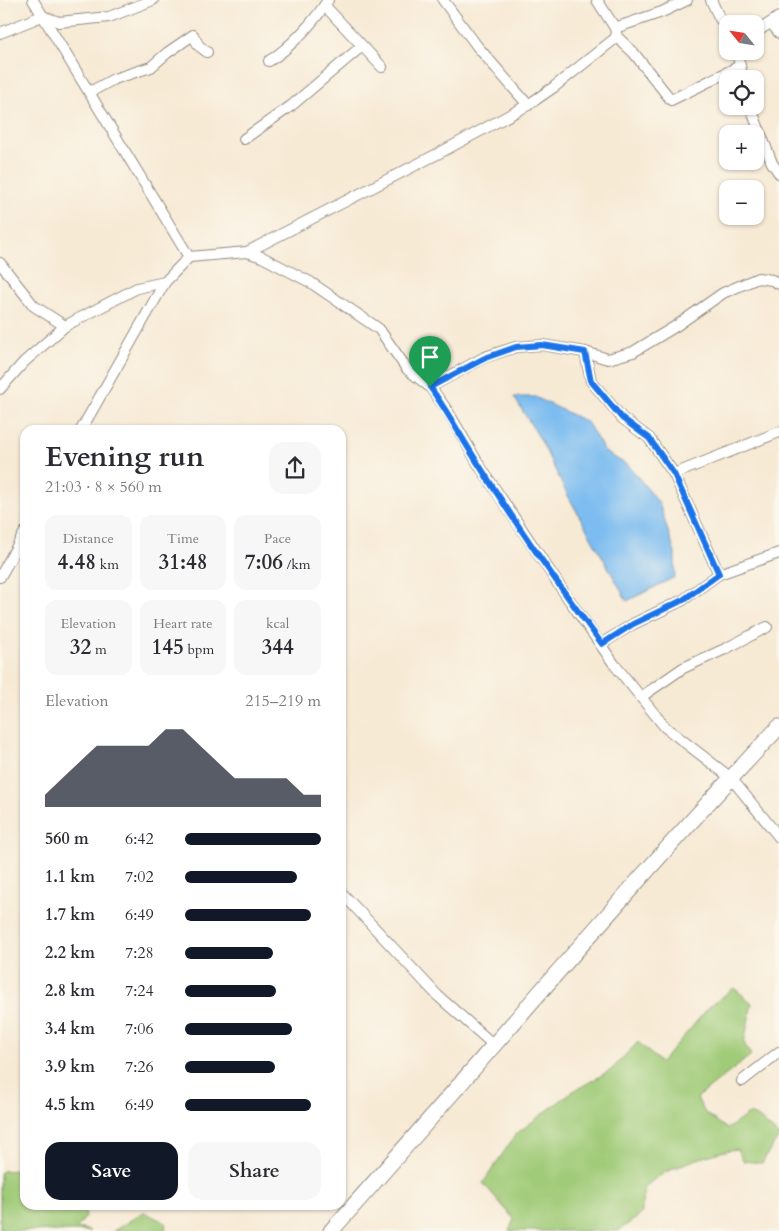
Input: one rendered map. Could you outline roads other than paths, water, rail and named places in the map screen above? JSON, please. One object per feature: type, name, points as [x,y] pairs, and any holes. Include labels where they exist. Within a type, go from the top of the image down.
[{"type":"main road","points":[[331,1231],[624,897],[730,778],[779,727]]},
{"type":"street","points":[[33,0],[189,257]]},
{"type":"street","points":[[0,33],[42,16],[59,22],[109,17],[153,0]]},
{"type":"street","points":[[443,0],[477,46],[528,105]]},
{"type":"street","points":[[597,0],[616,32],[671,100],[740,66]]},
{"type":"street","points":[[84,425],[165,282],[189,257],[247,252],[445,150],[528,105],[554,86],[616,32],[687,0]]},
{"type":"street","points":[[711,0],[719,17]]},
{"type":"street","points":[[269,60],[288,46],[326,3],[382,67]]},
{"type":"street","points":[[764,27],[775,20],[779,33]]},
{"type":"street","points":[[90,92],[114,79],[151,68],[167,53],[193,35],[199,46],[207,52]]},
{"type":"street","points":[[244,139],[291,106],[362,46]]},
{"type":"street","points":[[739,60],[741,70]]},
{"type":"street","points":[[753,115],[772,163],[779,173]]},
{"type":"street","points":[[247,252],[262,257],[310,282],[378,329],[407,369],[430,387],[447,410],[479,465],[558,585],[602,644],[614,664],[665,727],[730,778],[779,837]]},
{"type":"street","points":[[0,263],[34,306],[65,326]]},
{"type":"street","points":[[430,387],[485,358],[516,347],[542,345],[585,352],[608,359],[633,352],[676,326],[723,293],[758,278],[772,280],[779,284]]},
{"type":"street","points":[[0,390],[24,362],[65,326],[137,288],[165,282]]},
{"type":"street","points":[[585,352],[591,381],[622,418],[649,438],[674,474],[719,574]]},
{"type":"street","points":[[674,474],[779,432]]},
{"type":"street","points":[[0,577],[20,541]]},
{"type":"street","points":[[602,644],[633,624],[683,600],[719,574],[771,555],[779,554]]},
{"type":"street","points":[[641,697],[683,668],[725,649],[767,626]]},
{"type":"street","points":[[346,897],[438,996],[495,1046]]},
{"type":"street","points":[[742,1081],[779,1052]]},
{"type":"water","points":[[514,397],[535,397],[587,422],[605,452],[629,466],[659,503],[675,553],[675,577],[627,601],[567,494],[540,439]]}]
